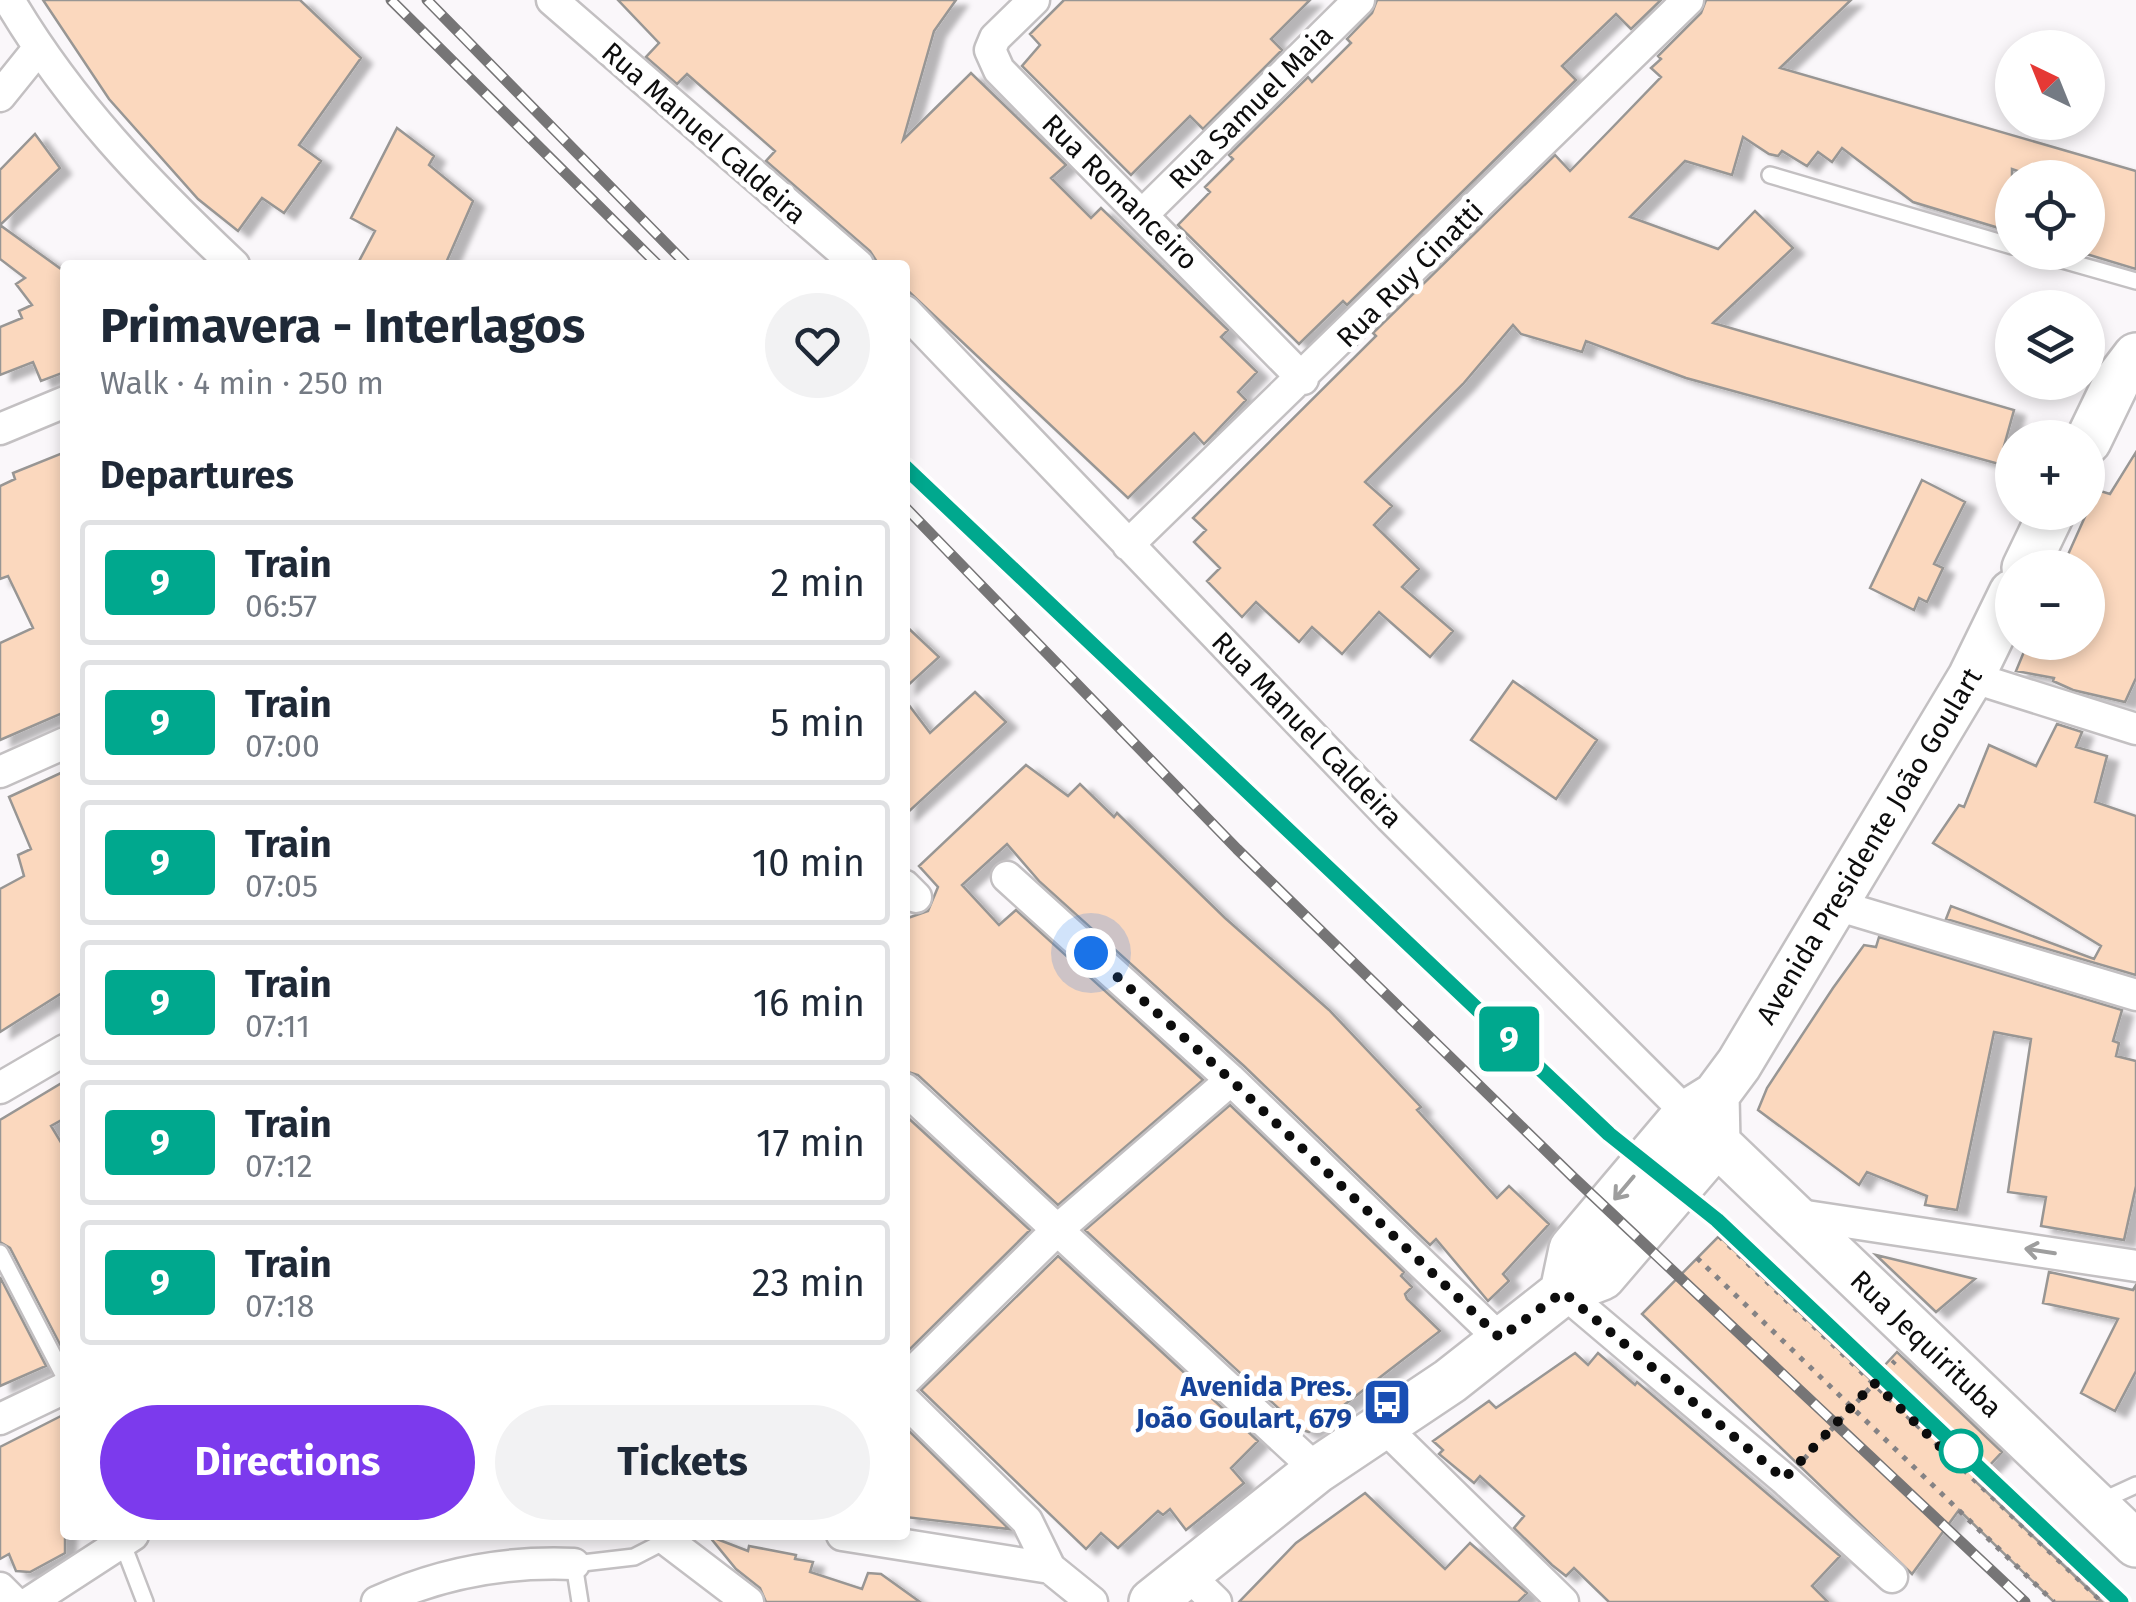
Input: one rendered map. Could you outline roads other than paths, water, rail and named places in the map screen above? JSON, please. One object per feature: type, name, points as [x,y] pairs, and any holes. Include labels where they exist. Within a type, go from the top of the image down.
[{"type":"main road","points":[[2101,420],[2130,375]]},
{"type":"main road","name":"Avenida Presidente João Goulart","points":[[1152,1602],[1200,1587],[1317,1470],[1450,1380],[1563,1292],[1602,1277],[1702,1132],[1971,677],[1995,628]]},
{"type":"main road","points":[[1702,1132],[1730,1174],[1779,1203]]},
{"type":"main road","name":"Avenida Presidente João Goulart","points":[[1563,1292],[1572,1249],[1702,1132]]},
{"type":"main road","name":"Rua Jequirituba","points":[[1779,1203],[2136,1544]]},
{"type":"street","points":[[9,0],[38,49],[119,153],[229,260]]},
{"type":"street","name":"Rua Romanceiro","points":[[1034,0],[995,38],[992,60],[1303,379]]},
{"type":"street","name":"Rua Samuel Maia","points":[[1142,214],[1359,0]]},
{"type":"street","name":"Rua Ruy Cinatti","points":[[1128,545],[1303,379],[1688,0]]},
{"type":"street","name":"Rua Manuel Caldeira","points":[[571,6],[852,260]]},
{"type":"street","points":[[0,96],[38,49]]},
{"type":"street","name":"Rua Manuel Caldeira","points":[[910,316],[1390,817],[1702,1132]]},
{"type":"street","points":[[0,430],[60,404]]},
{"type":"street","points":[[1971,677],[2136,729]]},
{"type":"street","points":[[0,772],[60,744]]},
{"type":"street","points":[[1007,877],[1231,1080],[1500,1338]]},
{"type":"street","points":[[1836,905],[2136,995]]},
{"type":"street","points":[[0,1088],[60,1053]]},
{"type":"street","points":[[910,1375],[1057,1230],[1231,1080]]},
{"type":"street","points":[[910,1094],[1317,1470]]},
{"type":"street","points":[[1779,1203],[2136,1266]]},
{"type":"street","points":[[1563,1292],[1784,1479],[1892,1577]]},
{"type":"street","points":[[0,1419],[60,1390]]},
{"type":"street","points":[[910,1405],[1028,1521],[1056,1582]]},
{"type":"street","points":[[1381,1424],[1563,1602]]},
{"type":"street","points":[[30,1602],[61,1593],[126,1540]]},
{"type":"street","points":[[673,1540],[748,1602]]},
{"type":"street","points":[[865,1540],[1056,1582],[1092,1602]]},
{"type":"street","points":[[383,1601],[430,1580],[480,1570],[530,1562],[574,1564]]},
{"type":"street","points":[[0,1588],[14,1602]]},
{"type":"lane","points":[[1770,175],[1995,241]]},
{"type":"lane","points":[[2100,270],[2136,280]]},
{"type":"lane","points":[[0,1253],[60,1368]]},
{"type":"lane","points":[[2094,1504],[2136,1485]]},
{"type":"lane","points":[[129,1540],[145,1602]]},
{"type":"lane","points":[[580,1602],[574,1564],[634,1557],[667,1540]]},
{"type":"railway","points":[[391,0],[653,260]]},
{"type":"railway","points":[[427,0],[682,260]]},
{"type":"railway","points":[[910,472],[1609,1134],[1717,1220],[2122,1602]]},
{"type":"railway","points":[[910,512],[1237,849],[1573,1177],[2025,1602]]},
{"type":"train","name":"9","points":[[910,472],[1609,1134],[1717,1220],[2121,1602]]},
{"type":"place","name":"Avenida Pres. João Goulart, 679","points":[[1387,1402]]}]
